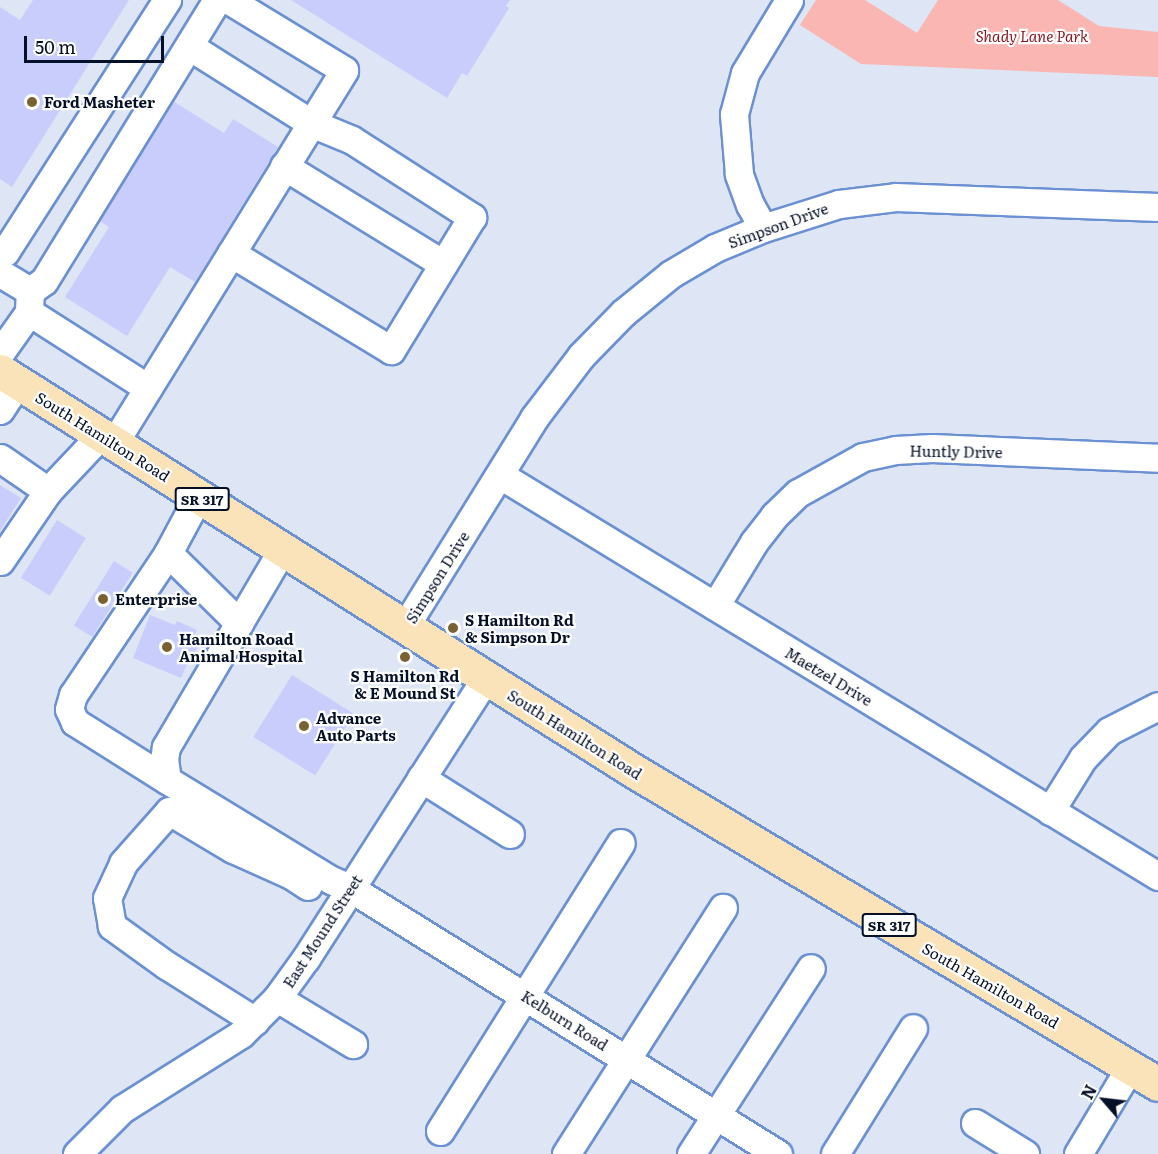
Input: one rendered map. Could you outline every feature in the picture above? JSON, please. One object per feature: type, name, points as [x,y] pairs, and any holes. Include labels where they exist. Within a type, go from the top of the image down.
[{"type":"main road","name":"South Hamilton Road","points":[[9,376],[485,679],[944,958],[1158,1084]]},
{"type":"street","points":[[0,254],[5,252],[167,0]]},
{"type":"street","points":[[0,353],[29,302],[217,0]]},
{"type":"street","points":[[0,561],[48,491],[107,439],[148,388],[344,70],[229,0]]},
{"type":"street","points":[[763,228],[750,206],[739,174],[734,114],[745,73],[789,0]]},
{"type":"street","points":[[189,46],[312,123],[352,140],[472,217],[391,350],[231,254]]},
{"type":"street","points":[[284,166],[443,264]]},
{"type":"street","name":"Simpson Drive","points":[[404,628],[534,418],[580,356],[623,313],[671,274],[715,248],[763,228],[839,204],[896,197],[1158,207]]},
{"type":"street","points":[[0,273],[29,302],[148,388]]},
{"type":"street","points":[[0,410],[9,376]]},
{"type":"street","name":"Huntly Drive","points":[[715,606],[754,542],[774,516],[798,493],[863,457],[894,450],[932,448],[1158,458]]},
{"type":"street","points":[[0,458],[48,491]]},
{"type":"street","name":"Maetzel Drive","points":[[500,476],[1158,876]]},
{"type":"street","points":[[198,497],[168,553],[69,703],[70,716],[75,722],[167,780],[332,880],[345,897]]},
{"type":"street","points":[[167,780],[164,759],[166,747],[282,550]]},
{"type":"street","points":[[168,553],[239,623]]},
{"type":"street","name":"East Mound Street","points":[[77,1154],[122,1108],[202,1060],[255,1021],[277,998],[485,679]]},
{"type":"street","points":[[1050,811],[1083,758],[1109,731],[1158,706]]},
{"type":"street","points":[[421,778],[510,834]]},
{"type":"street","points":[[255,1021],[166,965],[112,926],[107,898],[123,863],[169,811],[233,849],[345,897]]},
{"type":"street","points":[[440,1131],[621,843]]},
{"type":"street","name":"Kelburn Road","points":[[345,897],[525,995],[778,1154]]},
{"type":"street","points":[[566,1154],[625,1058],[723,908]]},
{"type":"street","points":[[691,1154],[810,968]]},
{"type":"street","points":[[277,998],[353,1044]]},
{"type":"street","points":[[834,1154],[913,1028]]},
{"type":"street","points":[[1078,1154],[1130,1067]]},
{"type":"street","points":[[975,1123],[1026,1154]]},
{"type":"green space","name":"Shady Lane Park","points":[[816,0],[865,0],[917,33],[938,0],[1058,0],[1099,26],[1158,32],[1158,77],[861,64],[800,25]]},
{"type":"building","name":"Ford Masheter","points":[[33,0],[129,0],[12,187],[0,179],[0,7],[20,20]]},
{"type":"building","points":[[291,0],[510,0],[506,6],[509,8],[467,76],[462,73],[447,98]]},
{"type":"building","points":[[173,101],[224,133],[233,119],[278,147],[195,282],[170,267],[127,336],[65,297],[109,227],[99,221]]},
{"type":"building","points":[[0,485],[21,498],[0,531]]},
{"type":"building","points":[[57,520],[86,538],[50,596],[21,578]]},
{"type":"building","name":"Enterprise","points":[[114,561],[133,573],[92,637],[74,625]]},
{"type":"building","name":"Hamilton Road Animal Hospital","points":[[150,615],[175,625],[177,621],[197,630],[195,634],[202,636],[191,663],[188,662],[181,678],[133,658]]},
{"type":"building","name":"Advance Auto Parts","points":[[292,675],[354,714],[315,776],[253,737]]},
{"type":"place","name":"Ford Masheter","points":[[32,102]]},
{"type":"place","name":"Enterprise","points":[[103,599]]},
{"type":"place","name":"S Hamilton Rd & Simpson Dr","points":[[453,628]]},
{"type":"place","name":"Hamilton Road Animal Hospital","points":[[167,647]]},
{"type":"place","name":"S Hamilton Rd & E Mound St","points":[[405,657]]},
{"type":"place","name":"Advance Auto Parts","points":[[304,726]]}]
